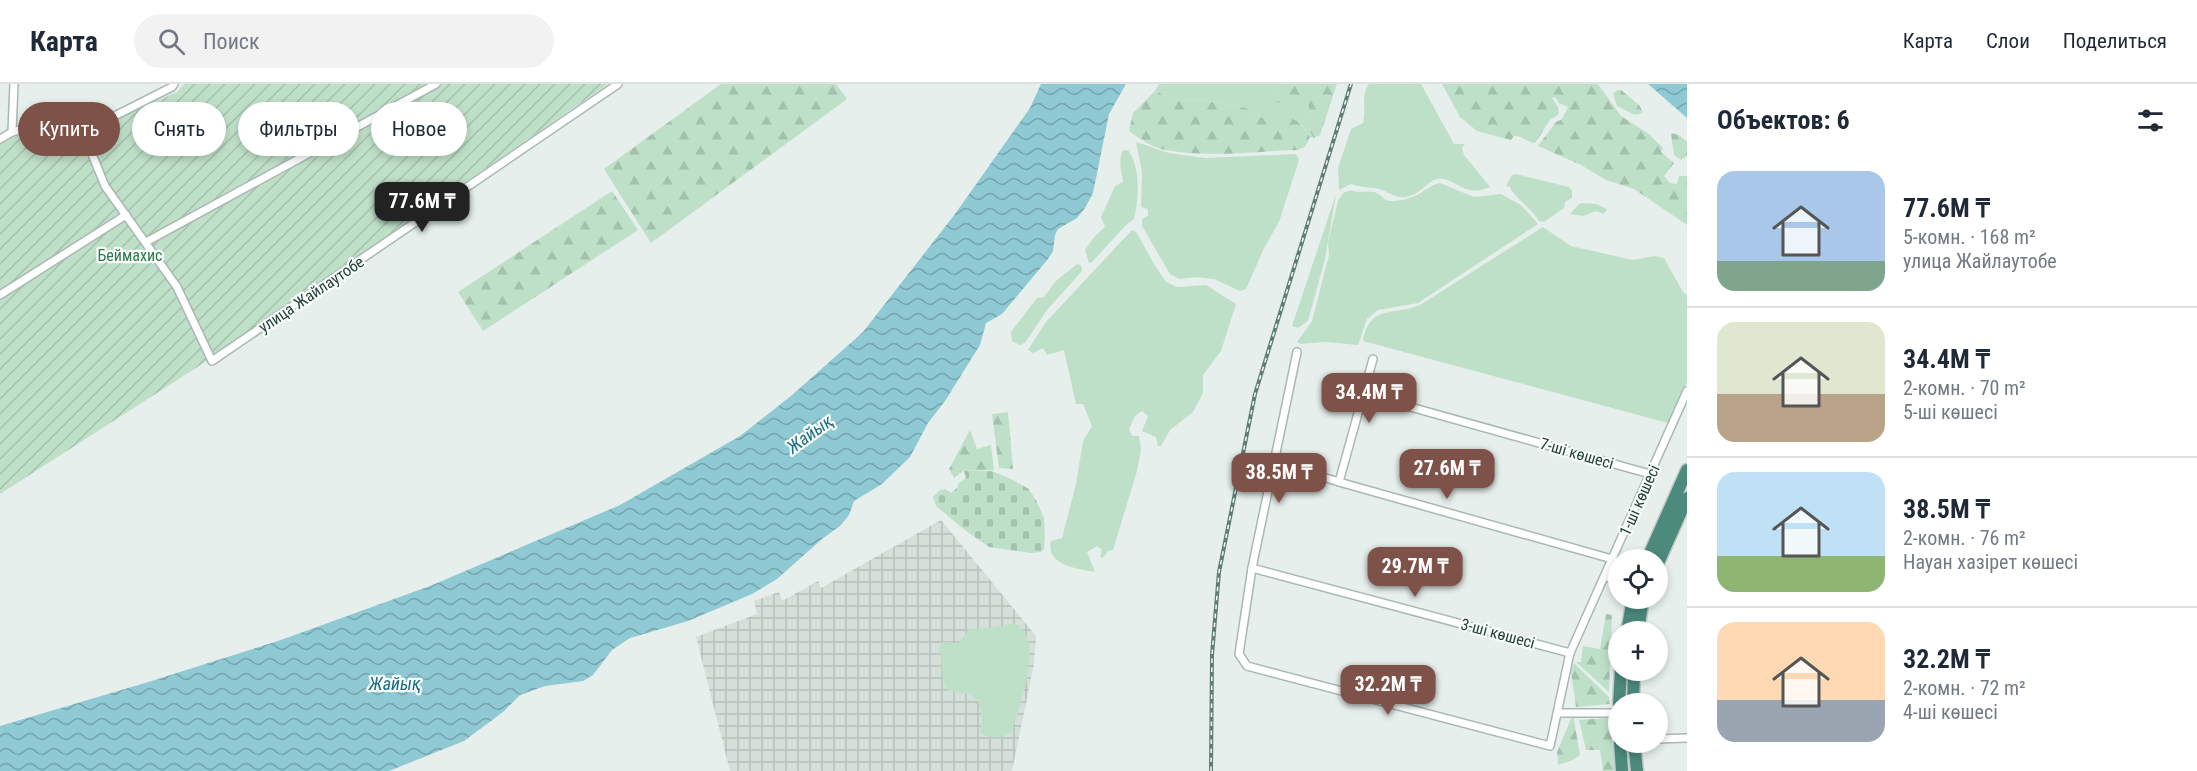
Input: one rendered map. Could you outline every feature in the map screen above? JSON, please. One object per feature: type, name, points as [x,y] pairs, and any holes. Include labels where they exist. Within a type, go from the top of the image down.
[{"type":"highway","points":[[1652,549],[1687,470]]},
{"type":"highway","points":[[1664,549],[1687,498]]},
{"type":"highway","points":[[1621,753],[1622,771]]},
{"type":"highway","points":[[1636,753],[1638,771]]},
{"type":"street","points":[[12,132],[14,84]]},
{"type":"street","points":[[174,84],[83,132],[105,186],[146,242],[436,84]]},
{"type":"street","name":"улица Жайлаутобе","points":[[146,242],[177,287],[212,361],[618,84]]},
{"type":"street","points":[[0,139],[18,130]]},
{"type":"street","points":[[0,295],[126,215]]},
{"type":"street","points":[[1252,568],[1297,351]]},
{"type":"street","points":[[1339,482],[1373,359]]},
{"type":"street","name":"1-шi көшесі","points":[[1616,549],[1687,392]]},
{"type":"street","name":"7-шi көшесі","points":[[1364,394],[1650,474]]},
{"type":"street","points":[[1275,462],[1608,558]]},
{"type":"street","name":"1-шi көшесі","points":[[1252,568],[1239,654],[1247,666],[1550,746],[1570,652],[1608,569]]},
{"type":"street","name":"3-шi көшесі","points":[[1252,568],[1570,652]]},
{"type":"street","points":[[1558,712],[1608,712]]},
{"type":"street","points":[[1668,739],[1687,738]]},
{"type":"shaded area","points":[[941,520],[1036,636],[1034,664],[1012,771],[730,771],[696,637],[757,614],[754,601],[779,592],[782,601],[818,581],[821,588]]},
{"type":"green space","name":"Беймахис","points":[[184,84],[608,84],[199,366],[0,494],[0,144],[18,135],[18,156],[120,156],[120,117],[132,112],[132,156],[226,156],[226,102],[155,102],[177,92]]},
{"type":"green space","points":[[721,84],[836,84],[847,99],[651,243],[604,169]]},
{"type":"green space","points":[[1159,84],[1283,84],[1270,99],[1307,102],[1311,113],[1306,122],[1314,138],[1310,137],[1302,125],[1265,119],[1246,108],[1196,99],[1177,101],[1155,91]]},
{"type":"green space","points":[[1283,84],[1337,84],[1320,135],[1314,138],[1305,122],[1311,113],[1307,102],[1292,108],[1269,99]]},
{"type":"green space","points":[[1369,84],[1421,84],[1454,144],[1465,144],[1462,148],[1464,155],[1490,187],[1481,190],[1466,189],[1450,181],[1437,179],[1411,196],[1405,197],[1394,196],[1380,189],[1351,184],[1339,190],[1338,168],[1351,129],[1363,123],[1364,98]]},
{"type":"green space","points":[[1442,84],[1598,84],[1621,116],[1649,134],[1663,148],[1661,152],[1674,163],[1664,176],[1670,183],[1677,184],[1679,176],[1687,176],[1687,225],[1634,189],[1606,180],[1581,165],[1538,146],[1556,122],[1562,119],[1568,107],[1559,103],[1555,97],[1552,98],[1558,107],[1559,114],[1550,120],[1535,143],[1517,136],[1511,140],[1477,131],[1460,117]]},
{"type":"green space","points":[[1621,90],[1639,105],[1643,112],[1633,114],[1617,106],[1613,94]]},
{"type":"green space","points":[[1155,91],[1177,101],[1196,99],[1246,108],[1265,119],[1280,116],[1291,118],[1301,125],[1310,137],[1305,147],[1298,150],[1198,154],[1161,149],[1129,131],[1133,113]]},
{"type":"green space","points":[[1671,133],[1679,135],[1687,142],[1687,156],[1681,160],[1674,155]]},
{"type":"green space","points":[[1136,142],[1169,153],[1205,158],[1296,154],[1299,160],[1279,222],[1264,248],[1246,289],[1240,291],[1214,279],[1197,277],[1179,279],[1170,274],[1142,226],[1142,219],[1148,216],[1148,209],[1141,207],[1142,172]]},
{"type":"green space","points":[[1128,150],[1135,165],[1138,183],[1134,219],[1089,263],[1085,250],[1105,227],[1101,217],[1115,186],[1123,182],[1121,156],[1122,151]]},
{"type":"green space","points":[[1516,174],[1569,187],[1572,191],[1572,198],[1565,202],[1564,208],[1544,222],[1539,221],[1510,187],[1506,186],[1512,175]]},
{"type":"green space","points":[[1440,183],[1474,197],[1501,194],[1521,205],[1538,224],[1418,303],[1378,310],[1367,319],[1358,345],[1325,342],[1301,344],[1297,342],[1312,321],[1329,255],[1328,242],[1338,201],[1343,193],[1351,190],[1374,192],[1386,200],[1397,201],[1415,196]]},
{"type":"green space","points":[[612,191],[638,230],[483,331],[458,292]]},
{"type":"green space","points":[[1336,194],[1325,259],[1308,321],[1298,328],[1292,326]]},
{"type":"green space","points":[[1580,203],[1596,204],[1607,209],[1604,214],[1596,211],[1583,216],[1570,214]]},
{"type":"green space","points":[[1543,227],[1571,246],[1633,260],[1654,256],[1664,258],[1683,292],[1687,295],[1687,382],[1668,423],[1363,341],[1366,329],[1377,316],[1420,305]]},
{"type":"green space","points":[[1132,230],[1137,233],[1166,282],[1177,287],[1206,285],[1236,304],[1221,351],[1203,375],[1203,393],[1193,412],[1170,430],[1161,446],[1158,446],[1156,437],[1142,431],[1148,416],[1142,411],[1135,416],[1129,429],[1132,436],[1139,436],[1141,450],[1137,471],[1113,550],[1108,551],[1103,558],[1100,557],[1102,550],[1097,546],[1087,552],[1095,572],[1058,561],[1050,549],[1051,541],[1062,538],[1076,484],[1083,441],[1092,426],[1083,404],[1076,404],[1064,350],[1047,355],[1043,348],[1033,353],[1028,350],[1045,323]]},
{"type":"green space","points":[[1077,264],[1081,265],[1082,271],[1047,310],[1025,343],[1020,345],[1012,341],[1011,332],[1037,298],[1044,297],[1056,281]]},
{"type":"green space","points":[[1008,412],[1013,469],[999,468],[992,414]]},
{"type":"green space","points":[[970,430],[977,449],[991,445],[994,470],[963,471],[954,478],[949,469]]},
{"type":"green space","points":[[964,471],[992,471],[1029,489],[1044,518],[1044,549],[1041,552],[1031,553],[989,547],[936,506],[933,497],[940,490],[945,489],[951,493],[966,478]]},
{"type":"green space","points":[[1606,614],[1612,615],[1612,621],[1608,621],[1609,692],[1576,662],[1581,662],[1583,646],[1600,649]]},
{"type":"green space","points":[[1015,623],[1024,631],[1029,643],[1028,674],[1012,732],[1000,737],[988,736],[980,733],[981,713],[976,699],[947,690],[943,680],[939,649],[942,642],[959,643],[969,629]]},
{"type":"green space","points":[[1574,663],[1608,696],[1608,704],[1576,707],[1571,672]]},
{"type":"green space","points":[[1573,714],[1580,755],[1558,765],[1557,752]]},
{"type":"green space","points":[[1608,718],[1608,753],[1614,753],[1616,771],[1601,771],[1603,770],[1600,750],[1586,750],[1579,720]]},
{"type":"water","name":"Жайық","points":[[1041,84],[1126,84],[1109,114],[1093,193],[1085,208],[1077,218],[1058,229],[1053,251],[1048,259],[1002,314],[986,323],[980,345],[945,401],[928,423],[910,457],[882,484],[854,501],[849,515],[841,525],[777,579],[752,594],[688,621],[630,638],[612,650],[593,675],[583,681],[545,686],[520,695],[503,712],[464,741],[389,771],[0,771],[0,726],[278,641],[430,586],[620,505],[740,436],[791,396],[863,332],[955,214],[1030,108]]},
{"type":"water","points":[[1648,84],[1687,84],[1687,118]]},
{"type":"railway","points":[[1211,771],[1212,655],[1219,572],[1255,394],[1351,84]]}]
